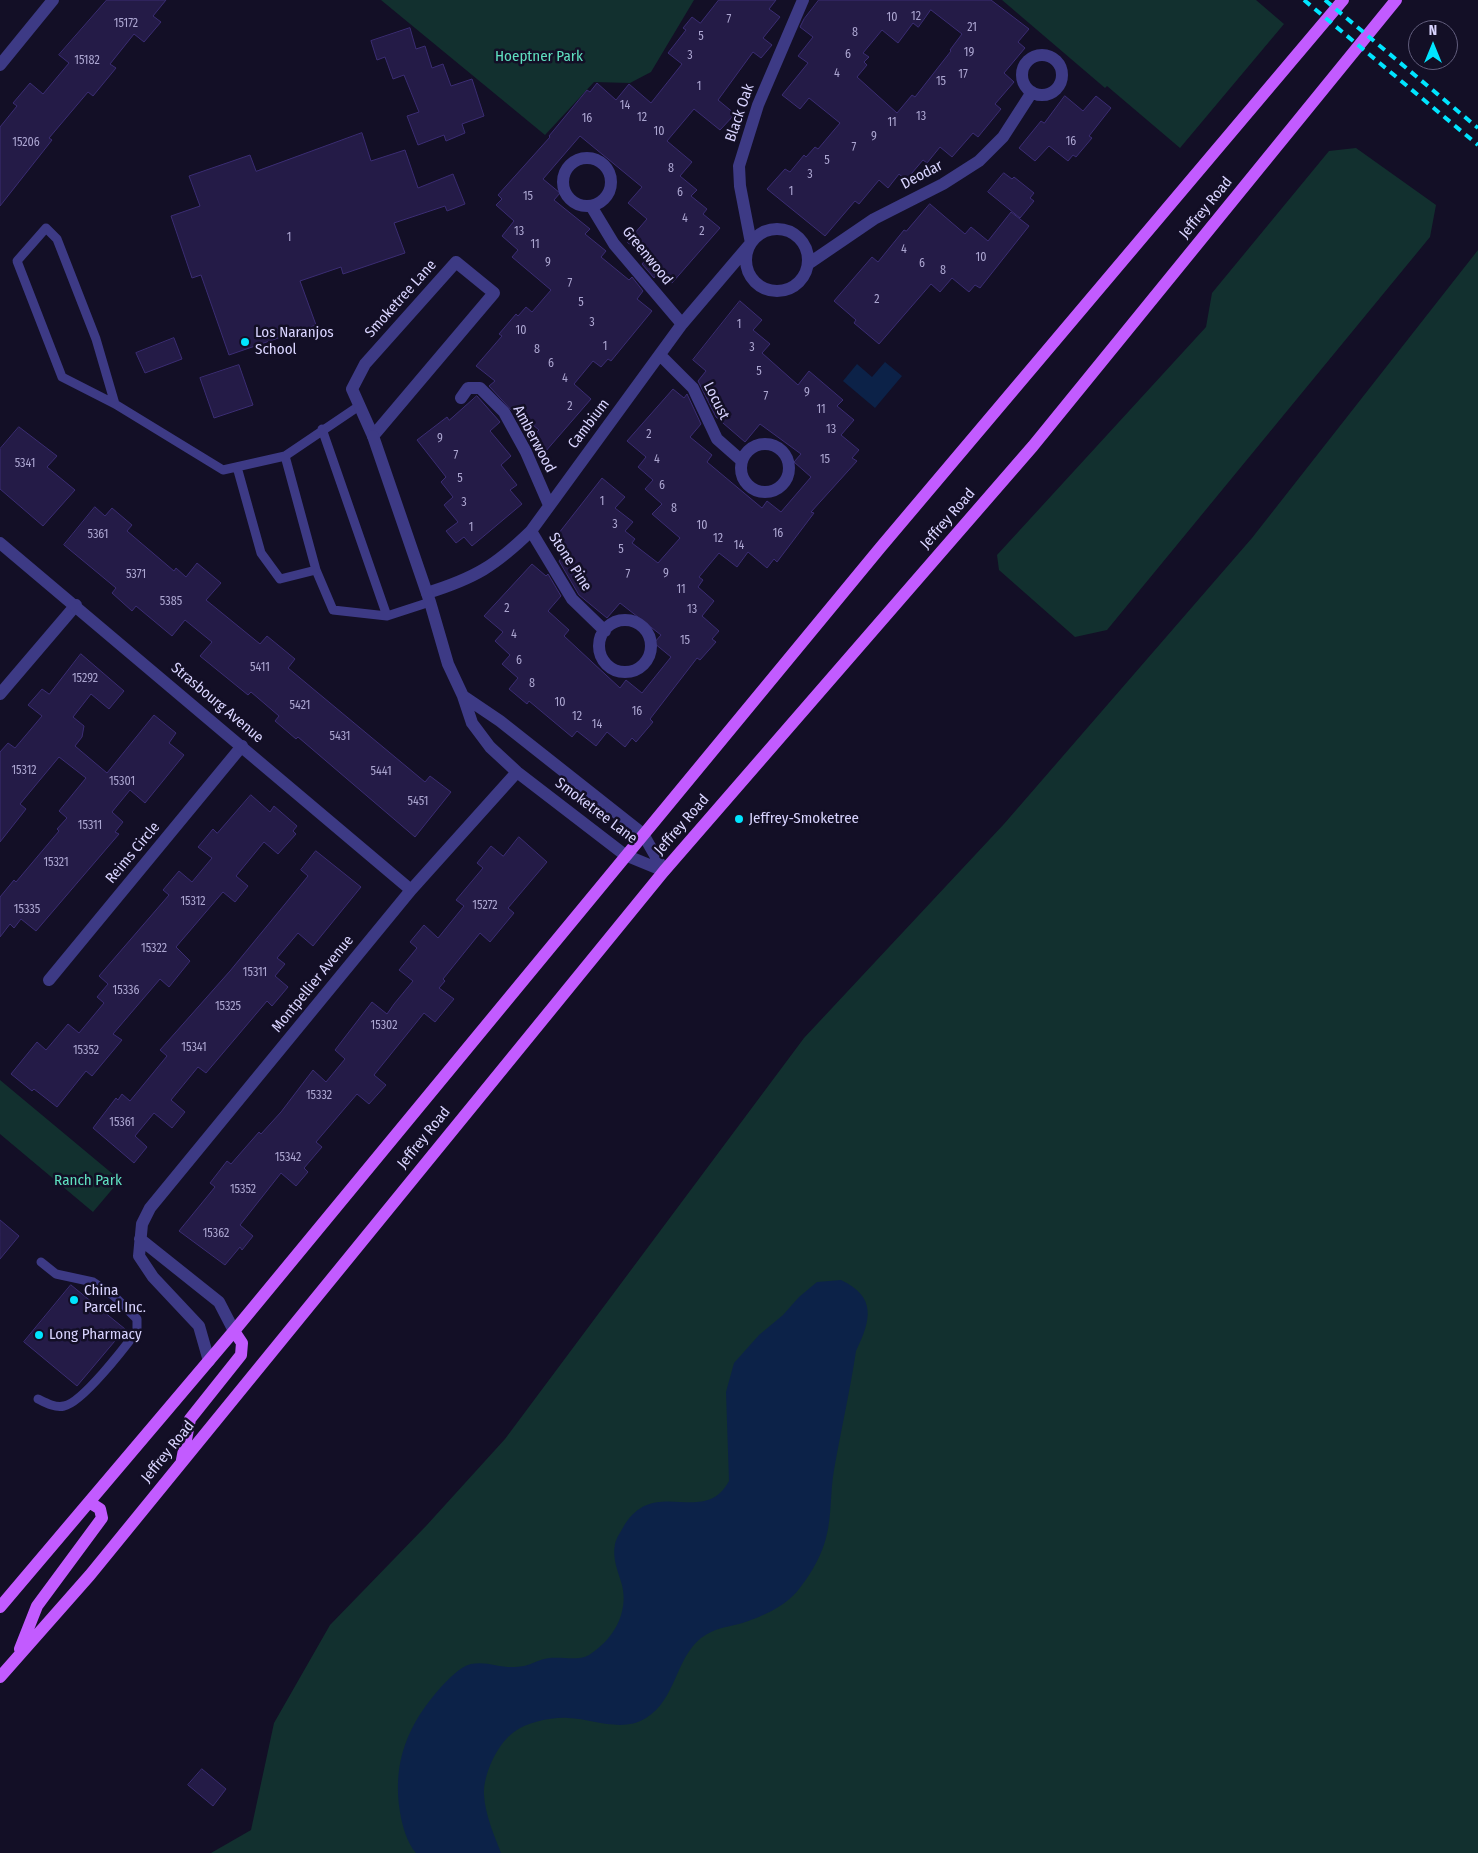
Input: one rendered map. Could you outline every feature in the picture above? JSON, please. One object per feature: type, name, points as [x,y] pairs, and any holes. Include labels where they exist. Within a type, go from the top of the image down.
[{"type":"main road","name":"Jeffrey Road","points":[[0,1607],[234,1331],[880,548],[1343,0]]},
{"type":"main road","name":"Jeffrey Road","points":[[0,1677],[90,1575],[664,871],[1033,446],[1396,0]]},
{"type":"main road","points":[[182,1460],[190,1418],[241,1355],[242,1343],[234,1331]]},
{"type":"main road","points":[[16,1658],[37,1606],[102,1518],[100,1509],[90,1502]]},
{"type":"street","points":[[0,65],[53,0]]},
{"type":"street","name":"Black Oak","points":[[751,243],[740,186],[739,166],[758,105],[802,0]]},
{"type":"street","name":"Deodar","points":[[751,243],[747,252],[748,271],[761,286],[776,290],[790,288],[805,274],[808,264],[874,219],[943,184],[979,160],[1003,137],[1032,92]]},
{"type":"street","name":"Greenwood","points":[[591,206],[614,244],[682,324]]},
{"type":"street","points":[[751,243],[767,231],[788,231],[804,244],[808,254],[808,264]]},
{"type":"street","name":"Cambium","points":[[429,597],[473,577],[506,555],[531,531],[661,356],[682,324],[751,243]]},
{"type":"street","name":"Smoketree Lane","points":[[373,436],[494,293],[456,262],[365,364],[352,389],[373,436],[429,597],[448,664],[463,696],[472,724],[490,747],[517,772],[625,855],[664,871]]},
{"type":"street","name":"Locust","points":[[661,356],[693,388],[717,439],[742,462]]},
{"type":"street","name":"Amberwood","points":[[461,398],[468,388],[480,388],[504,412],[526,452],[549,505]]},
{"type":"street","name":"Stone Pine","points":[[531,531],[572,599],[604,631]]},
{"type":"street","name":"Strasbourg Avenue","points":[[0,543],[76,605],[411,890]]},
{"type":"street","points":[[0,694],[76,605]]},
{"type":"street","points":[[619,621],[637,624],[644,628],[651,644],[646,661],[632,671],[624,672],[609,667],[604,661],[599,646],[604,631],[619,621]]},
{"type":"street","name":"Smoketree Lane","points":[[463,696],[500,721],[644,834],[664,871]]},
{"type":"street","name":"Reims Circle","points":[[49,980],[242,746]]},
{"type":"street","name":"Montpellier Avenue","points":[[140,1239],[142,1224],[150,1208],[411,890],[517,772]]},
{"type":"street","points":[[140,1239],[219,1302],[234,1331]]},
{"type":"street","points":[[140,1239],[139,1256],[153,1277],[199,1326],[209,1361]]},
{"type":"lane","points":[[115,404],[96,339],[82,303],[57,240],[46,228],[17,261],[62,377],[115,404],[223,470],[284,456],[322,429],[360,406]]},
{"type":"lane","points":[[322,429],[387,616]]},
{"type":"lane","points":[[284,456],[316,570],[334,610],[387,616],[429,597]]},
{"type":"lane","points":[[237,467],[261,553],[280,579],[316,570]]},
{"type":"lane","points":[[38,1399],[50,1405],[65,1406],[80,1398],[125,1348],[137,1331],[137,1318],[114,1296],[93,1282],[56,1274],[41,1262]]},
{"type":"green space","name":"Hoeptner Park","points":[[381,0],[694,0],[651,72],[630,83],[594,82],[545,135]]},
{"type":"green space","points":[[1002,0],[1256,0],[1284,24],[1180,148],[1107,86],[1105,88]]},
{"type":"green space","points":[[1356,148],[1436,205],[1430,237],[1107,630],[1075,637],[999,570],[997,555],[1206,327],[1212,293],[1329,151]]},
{"type":"green space","points":[[1478,250],[1478,1853],[211,1853],[251,1830],[274,1723],[330,1625],[426,1526],[505,1439],[804,1038],[1004,824],[1252,538]]},
{"type":"green space","name":"Ranch Park","points":[[0,1080],[120,1180],[93,1212],[0,1134]]},
{"type":"water","points":[[885,362],[902,376],[875,408],[843,381],[857,364],[872,377]]},
{"type":"water","points":[[841,1280],[861,1294],[868,1310],[867,1319],[856,1351],[834,1470],[826,1538],[816,1563],[802,1585],[789,1599],[774,1610],[748,1621],[715,1630],[701,1638],[686,1657],[664,1701],[646,1718],[637,1722],[618,1725],[568,1718],[547,1719],[519,1728],[508,1737],[492,1760],[484,1787],[486,1810],[501,1853],[416,1853],[408,1839],[402,1822],[398,1794],[398,1777],[405,1745],[411,1730],[429,1701],[454,1674],[471,1664],[481,1663],[518,1667],[549,1658],[578,1658],[589,1655],[605,1642],[617,1625],[623,1606],[624,1595],[614,1549],[625,1524],[637,1510],[651,1504],[665,1501],[693,1502],[707,1500],[719,1494],[729,1481],[726,1392],[734,1363],[759,1335],[817,1282]]},
{"type":"building","points":[[107,0],[166,0],[153,16],[161,22],[144,42],[134,34],[110,64],[116,68],[93,96],[88,92],[49,138],[52,140],[0,206],[0,127],[17,106],[13,103],[30,83],[43,94],[69,63],[59,55]]},
{"type":"building","points":[[719,0],[776,0],[769,9],[780,17],[763,38],[772,45],[761,58],[753,52],[718,100],[735,114],[720,130],[694,109],[667,141],[692,162],[680,176],[697,190],[691,196],[707,209],[703,214],[720,228],[672,283],[658,272],[654,278],[642,264],[647,258],[627,242],[647,219],[628,203],[642,187],[580,136],[543,179],[560,193],[554,200],[590,229],[585,234],[606,251],[601,257],[629,280],[632,277],[643,291],[637,299],[652,311],[611,361],[608,359],[601,367],[593,361],[574,384],[591,399],[545,452],[530,440],[539,430],[515,410],[513,412],[489,386],[495,381],[476,366],[502,336],[499,334],[516,314],[518,316],[526,307],[532,312],[551,290],[512,257],[518,250],[502,236],[514,221],[496,205],[502,199],[498,195],[550,137],[587,90],[590,92],[597,83],[616,100],[629,84],[651,103],[682,64],[668,53],[686,30],[683,28],[692,17],[700,23]]},
{"type":"building","points":[[819,0],[991,0],[1029,29],[1018,42],[1025,48],[1004,73],[1014,82],[995,104],[1001,109],[978,137],[973,133],[952,157],[940,147],[927,163],[923,160],[906,180],[899,174],[888,188],[879,180],[859,204],[855,201],[825,236],[767,189],[785,169],[790,172],[804,155],[806,157],[815,147],[818,149],[840,123],[809,98],[800,109],[782,95],[808,63],[798,56],[813,37],[800,27]],"holes":[[[931,10],[962,34],[915,97],[912,95],[897,113],[857,77],[867,65],[864,62],[869,57],[863,53],[882,30],[898,43],[913,23],[918,27]]]},
{"type":"building","points":[[410,28],[416,49],[425,46],[432,68],[443,64],[451,86],[472,79],[484,116],[462,124],[465,133],[446,141],[444,135],[418,145],[407,116],[419,112],[404,75],[393,79],[385,57],[377,60],[371,41]]},
{"type":"building","points":[[1065,96],[1083,111],[1096,96],[1111,108],[1089,136],[1092,138],[1076,157],[1073,155],[1068,161],[1049,146],[1035,161],[1019,148],[1041,121],[1044,123]]},
{"type":"building","points":[[362,133],[371,161],[405,150],[418,188],[453,174],[465,204],[447,211],[445,206],[394,223],[405,253],[343,274],[341,267],[300,281],[316,325],[229,355],[201,275],[192,278],[171,216],[200,206],[189,176],[250,155],[256,171]]},
{"type":"building","points":[[1004,173],[1012,179],[1014,177],[1034,193],[1030,198],[1034,201],[1020,218],[988,192]]},
{"type":"building","points":[[930,204],[965,234],[971,227],[988,241],[1011,212],[1029,226],[980,288],[975,285],[969,292],[952,278],[940,292],[931,284],[879,344],[854,323],[856,320],[834,301],[872,257],[878,262],[904,230],[906,231]]},
{"type":"building","points":[[740,301],[762,320],[753,330],[770,344],[762,353],[798,385],[809,371],[843,400],[837,406],[854,420],[841,435],[859,450],[852,458],[857,461],[811,512],[814,513],[777,562],[774,559],[767,568],[748,552],[737,567],[719,553],[699,577],[703,580],[698,587],[714,601],[702,616],[719,631],[712,639],[716,642],[700,660],[697,658],[650,719],[653,722],[636,742],[632,738],[625,747],[607,732],[596,746],[577,731],[572,737],[529,701],[527,704],[509,689],[518,678],[502,664],[510,655],[495,641],[503,632],[484,616],[532,564],[546,576],[548,574],[561,596],[548,611],[569,630],[564,636],[620,688],[626,680],[642,693],[671,657],[654,643],[661,635],[620,603],[607,618],[579,595],[559,561],[569,549],[555,538],[602,478],[625,497],[615,508],[633,522],[625,531],[635,539],[632,543],[658,563],[680,538],[652,514],[662,504],[645,489],[653,480],[638,467],[646,457],[627,441],[673,389],[684,398],[687,394],[701,424],[690,437],[712,455],[707,462],[762,508],[767,501],[781,512],[811,477],[794,462],[801,454],[760,424],[745,442],[716,417],[698,381],[706,371],[693,360]]},
{"type":"building","points":[[174,338],[182,359],[145,373],[136,353]]},
{"type":"building","points":[[239,365],[253,405],[214,418],[200,378]]},
{"type":"building","points":[[477,396],[500,422],[490,431],[511,456],[501,465],[517,485],[510,490],[522,504],[472,546],[464,537],[456,543],[446,531],[458,522],[444,505],[453,497],[441,482],[446,477],[417,440],[447,417],[449,420]]},
{"type":"building","points":[[19,427],[57,456],[47,467],[75,490],[43,526],[0,489],[0,449]]},
{"type":"building","points":[[95,507],[105,516],[112,508],[132,525],[127,531],[174,571],[176,568],[186,577],[197,563],[221,583],[206,600],[260,644],[267,636],[295,659],[288,668],[425,782],[430,776],[451,792],[415,837],[298,737],[296,739],[275,721],[279,716],[251,692],[248,695],[200,656],[212,642],[185,620],[172,636],[136,606],[132,611],[112,593],[116,588],[64,545]]},
{"type":"building","points":[[81,654],[124,691],[109,709],[91,694],[73,717],[84,726],[82,737],[75,746],[107,773],[154,715],[176,733],[169,743],[184,755],[145,803],[130,790],[112,812],[123,822],[115,832],[119,834],[36,931],[21,919],[14,928],[10,924],[0,937],[0,897],[14,880],[16,882],[59,831],[57,829],[67,818],[59,811],[86,778],[59,757],[20,804],[26,809],[0,842],[0,752],[8,743],[15,748],[42,716],[28,705],[42,689],[49,694]]},
{"type":"building","points":[[251,795],[270,812],[274,806],[297,826],[293,831],[296,834],[278,854],[264,842],[236,876],[248,886],[235,902],[223,892],[176,947],[190,961],[169,987],[160,979],[113,1034],[122,1040],[92,1076],[86,1071],[57,1107],[34,1089],[32,1091],[11,1074],[37,1042],[46,1050],[68,1024],[79,1033],[104,1003],[97,997],[108,984],[99,976],[169,895],[163,890],[179,871],[192,882],[212,858],[198,847],[213,829],[217,833]]},
{"type":"building","points":[[519,837],[547,862],[508,908],[514,913],[490,942],[480,933],[443,979],[445,981],[439,988],[454,999],[435,1022],[424,1013],[374,1075],[386,1085],[369,1104],[357,1094],[316,1142],[322,1147],[304,1168],[308,1172],[296,1186],[281,1173],[240,1225],[253,1236],[242,1250],[240,1247],[225,1265],[179,1231],[215,1187],[210,1183],[227,1161],[231,1164],[259,1132],[261,1134],[281,1112],[313,1070],[326,1082],[345,1059],[335,1050],[372,1002],[387,1014],[413,981],[399,970],[417,948],[410,942],[424,925],[438,938],[464,906],[456,900],[483,868],[477,863],[491,846],[503,856]]},
{"type":"building","points":[[316,851],[361,887],[313,946],[298,933],[277,958],[285,964],[275,976],[288,987],[272,1006],[267,1001],[206,1073],[198,1067],[171,1100],[185,1112],[172,1128],[154,1113],[135,1136],[147,1147],[134,1163],[93,1128],[116,1098],[118,1100],[122,1094],[130,1101],[167,1056],[160,1050],[230,971],[308,876],[301,870]]},
{"type":"building","points":[[0,1220],[19,1236],[0,1259]]},
{"type":"building","points":[[71,1285],[125,1329],[77,1386],[24,1342]]},
{"type":"building","points":[[202,1769],[226,1789],[213,1806],[188,1785]]},
{"type":"railway","points":[[1304,0],[1478,145]]},
{"type":"railway","points":[[1325,0],[1478,128]]},
{"type":"place","name":"Los Naranjos School","points":[[245,342]]},
{"type":"place","name":"Jeffrey-Smoketree","points":[[739,819]]},
{"type":"place","name":"China Parcel Inc.","points":[[74,1300]]},
{"type":"place","name":"Long Pharmacy","points":[[39,1335]]}]
